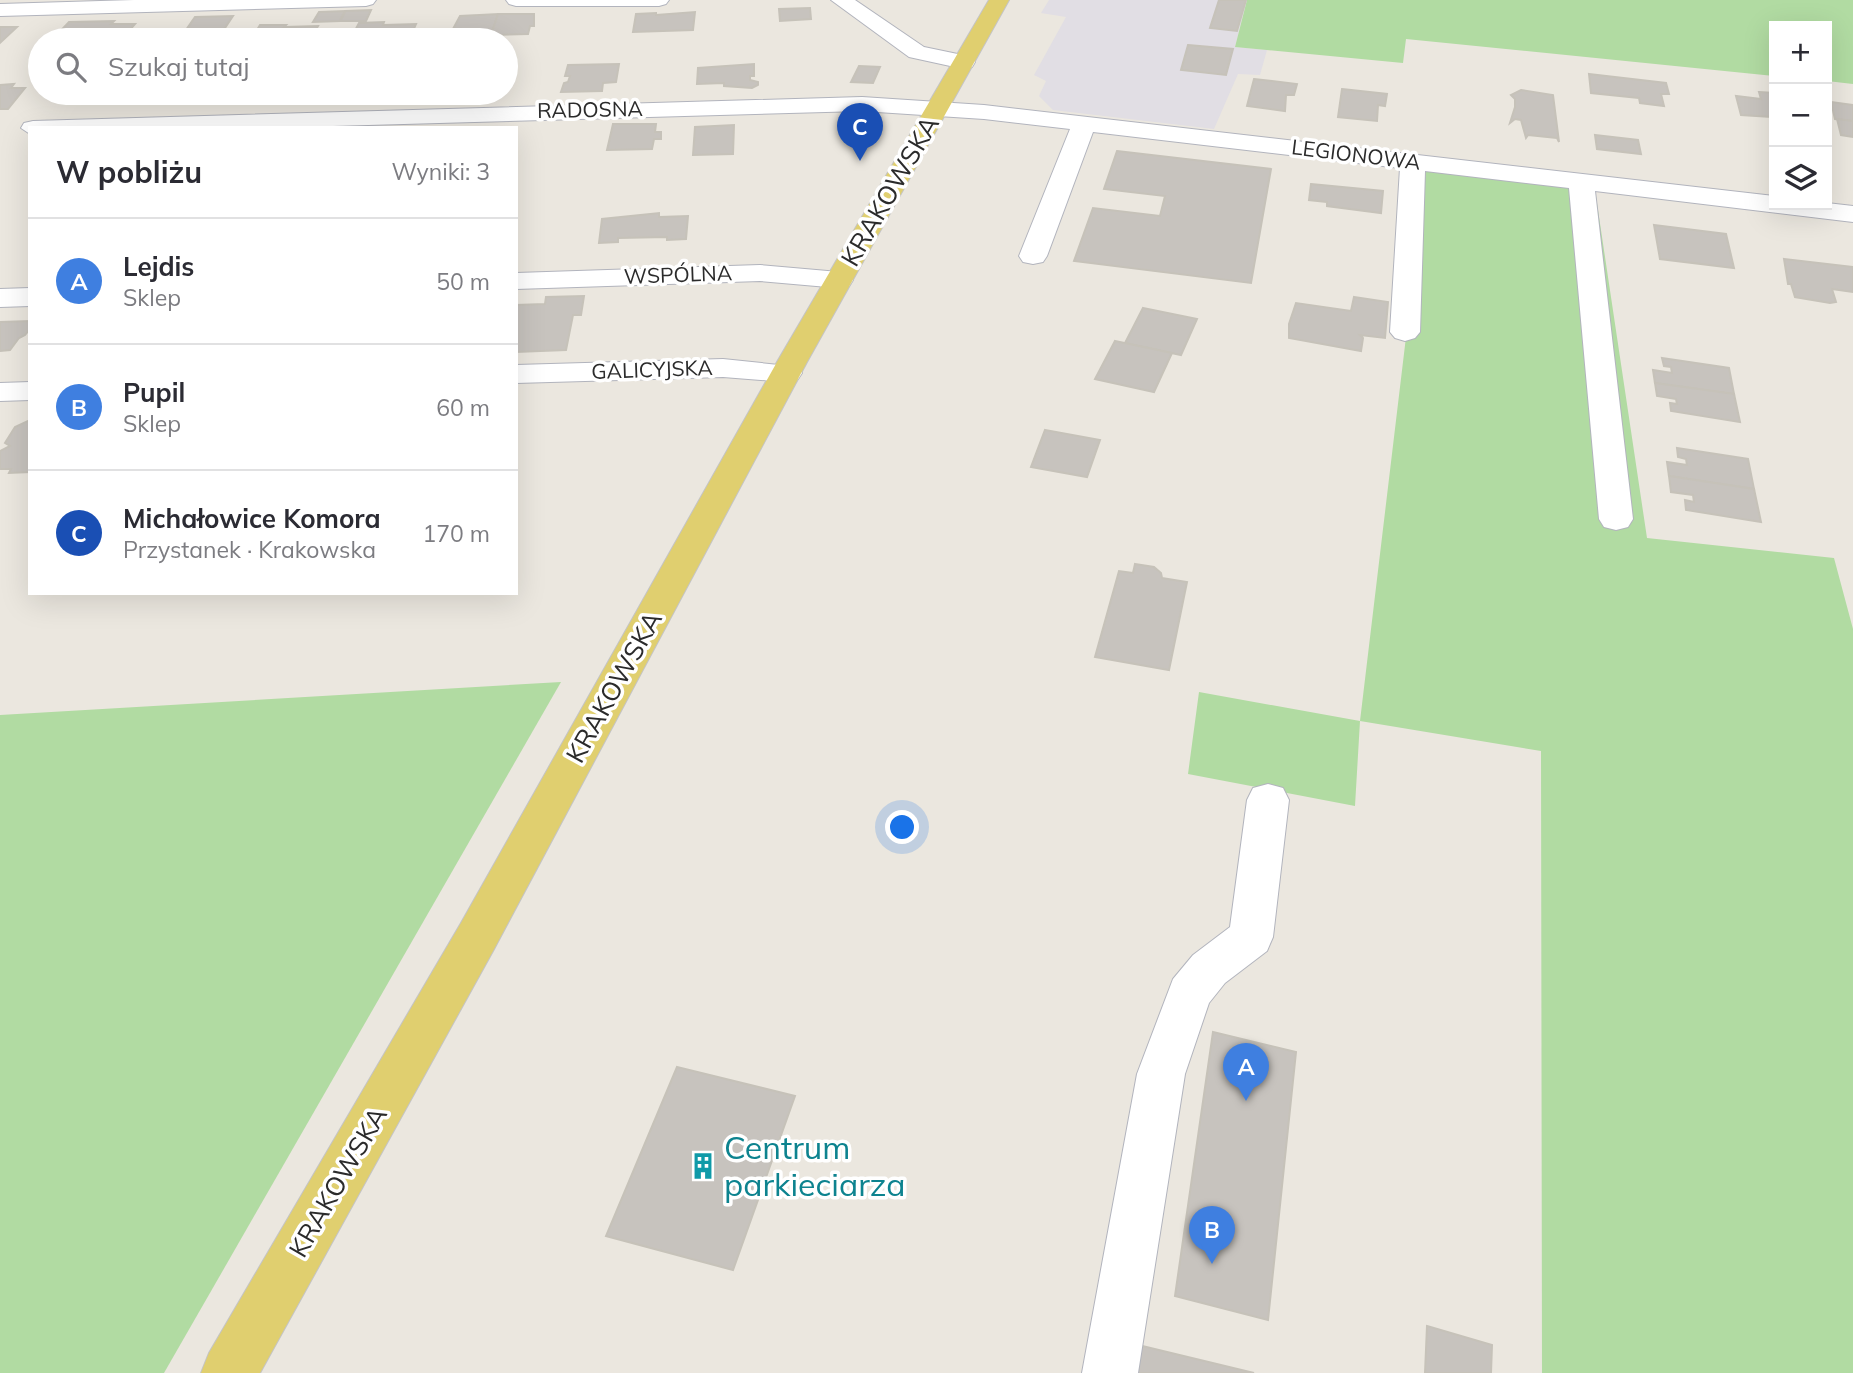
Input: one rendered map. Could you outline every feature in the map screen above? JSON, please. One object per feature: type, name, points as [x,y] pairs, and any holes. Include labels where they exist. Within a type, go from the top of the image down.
[{"type":"main road","name":"KRAKOWSKA","points":[[229,1373],[477,937],[787,373],[999,0]]},
{"type":"street","points":[[0,10],[366,0]]},
{"type":"street","points":[[516,0],[659,0]]},
{"type":"street","points":[[841,0],[917,52],[964,62]]},
{"type":"street","name":"RADOSNA","points":[[92,126],[834,104],[938,108]]},
{"type":"street","name":"LEGIONOWA","points":[[938,108],[1769,203]]},
{"type":"street","points":[[1034,256],[1084,124]]},
{"type":"street","points":[[1405,332],[1413,161]]},
{"type":"street","points":[[1581,181],[1616,519]]},
{"type":"street","name":"LEGIONOWA","points":[[1823,210],[1853,214]]},
{"type":"street","name":"WSPÓLNA","points":[[518,281],[760,273],[839,280]]},
{"type":"street","points":[[0,298],[28,297]]},
{"type":"street","name":"GALICYJSKA","points":[[518,374],[723,368],[787,373]]},
{"type":"street","points":[[0,392],[28,391]]},
{"type":"street","points":[[1110,1373],[1161,1074],[1189,993],[1209,969],[1251,937],[1268,800]]},
{"type":"shaded area","points":[[1049,0],[1247,0],[1235,47],[1267,50],[1260,75],[1238,74],[1214,129],[1053,110],[1039,96],[1046,81],[1034,75],[1066,17],[1041,13]]},
{"type":"green space","points":[[1247,0],[1853,0],[1853,84],[1832,82],[1832,21],[1769,21],[1769,75],[1406,39],[1403,63],[1235,47]]},
{"type":"green space","points":[[1426,170],[1595,190],[1647,538],[1834,558],[1853,629],[1853,1373],[1542,1373],[1541,751],[1360,721]]},
{"type":"green space","points":[[561,682],[164,1373],[0,1373],[0,715]]},
{"type":"green space","points":[[1199,692],[1360,721],[1355,806],[1188,774]]},
{"type":"building","points":[[1219,0],[1246,0],[1237,31],[1210,28]]},
{"type":"building","points":[[810,8],[811,19],[780,21],[779,9]]},
{"type":"building","points":[[371,10],[366,21],[340,21],[345,11]]},
{"type":"building","points":[[345,11],[340,21],[313,22],[319,12]]},
{"type":"building","points":[[695,12],[693,30],[633,32],[636,14]]},
{"type":"building","points":[[498,14],[493,28],[454,28],[460,16]]},
{"type":"building","points":[[498,14],[534,14],[534,26],[530,26],[528,34],[518,34],[518,28],[493,28]]},
{"type":"building","points":[[233,16],[225,28],[187,28],[195,17]]},
{"type":"building","points":[[114,21],[111,24],[135,24],[132,28],[63,28],[69,22]]},
{"type":"building","points":[[359,23],[416,24],[414,28],[356,28]]},
{"type":"building","points":[[260,25],[318,26],[317,28],[258,28]]},
{"type":"building","points":[[0,27],[17,27],[0,43]]},
{"type":"building","points":[[1188,45],[1233,49],[1226,75],[1181,70]]},
{"type":"building","points":[[619,64],[616,82],[603,83],[602,91],[561,92],[570,76],[565,76],[568,65]]},
{"type":"building","points":[[754,64],[754,76],[750,76],[750,80],[758,82],[758,85],[752,88],[724,86],[724,83],[697,84],[698,68]]},
{"type":"building","points":[[859,66],[880,67],[873,83],[851,82]]},
{"type":"building","points":[[1589,74],[1666,83],[1669,94],[1661,94],[1664,106],[1640,103],[1639,98],[1591,93]]},
{"type":"building","points":[[1254,79],[1297,84],[1294,95],[1286,95],[1285,111],[1247,106]]},
{"type":"building","points":[[14,84],[11,88],[25,88],[8,109],[0,109],[0,85]]},
{"type":"building","points":[[1342,89],[1387,94],[1385,106],[1378,105],[1377,121],[1338,117]]},
{"type":"building","points":[[1521,90],[1553,95],[1559,142],[1557,138],[1528,135],[1526,138],[1521,120],[1515,119],[1510,123],[1515,107],[1515,99],[1511,95]]},
{"type":"building","points":[[1759,92],[1769,93],[1769,117],[1741,115],[1736,96],[1761,99]]},
{"type":"building","points":[[1832,102],[1853,105],[1853,121],[1835,119]]},
{"type":"building","points":[[1837,119],[1853,121],[1853,137],[1841,135]]},
{"type":"building","points":[[613,124],[656,124],[655,132],[661,132],[661,139],[654,139],[652,149],[607,150]]},
{"type":"building","points":[[734,125],[733,154],[693,155],[695,127]]},
{"type":"building","points":[[1595,135],[1638,140],[1641,154],[1597,149]]},
{"type":"building","points":[[1117,151],[1271,169],[1251,283],[1074,261],[1093,208],[1160,216],[1165,196],[1104,189]]},
{"type":"building","points":[[1311,184],[1383,191],[1381,213],[1327,206],[1327,202],[1309,200]]},
{"type":"building","points":[[659,213],[659,217],[688,216],[686,239],[618,238],[618,242],[599,243],[602,219]]},
{"type":"building","points":[[1654,225],[1726,234],[1734,268],[1660,259]]},
{"type":"building","points":[[1784,259],[1853,267],[1853,292],[1832,289],[1836,302],[1830,303],[1795,297],[1791,284],[1788,284]]},
{"type":"building","points":[[584,296],[581,315],[573,315],[566,350],[518,352],[518,305],[545,304],[546,297]]},
{"type":"building","points":[[1354,297],[1388,302],[1385,338],[1360,335],[1363,338],[1361,351],[1289,338],[1289,324],[1296,303],[1351,311]]},
{"type":"building","points":[[1143,308],[1197,319],[1181,355],[1125,343]]},
{"type":"building","points":[[28,321],[28,331],[10,350],[0,351],[0,322]]},
{"type":"building","points":[[1115,341],[1172,353],[1154,392],[1095,379]]},
{"type":"building","points":[[1662,358],[1729,368],[1734,394],[1655,383],[1653,370],[1672,373],[1671,367],[1664,366]]},
{"type":"building","points":[[1655,383],[1734,394],[1740,422],[1671,411],[1670,403],[1677,404],[1676,399],[1657,396]]},
{"type":"building","points":[[28,421],[28,472],[9,473],[11,469],[0,469],[0,451],[10,446],[5,443],[15,427]]},
{"type":"building","points":[[1045,430],[1100,440],[1087,477],[1031,467]]},
{"type":"building","points":[[1677,448],[1748,459],[1754,489],[1669,476],[1667,462],[1687,465],[1686,459],[1678,457]]},
{"type":"building","points":[[1669,476],[1754,489],[1761,522],[1686,510],[1685,500],[1694,502],[1693,495],[1671,492]]},
{"type":"building","points":[[1135,564],[1154,567],[1161,573],[1162,578],[1187,582],[1169,670],[1095,657],[1119,571],[1133,573]]},
{"type":"building","points":[[1213,1032],[1296,1052],[1268,1320],[1175,1296]]},
{"type":"building","name":"Centrum parkieciarza","points":[[677,1067],[795,1096],[733,1270],[606,1236]]},
{"type":"building","points":[[1427,1326],[1492,1345],[1491,1373],[1425,1373]]},
{"type":"building","points":[[1134,1344],[1254,1373],[1130,1373]]},
{"type":"place","name":"Michałowice Komora","points":[[860,161]]},
{"type":"place","name":"Lejdis","points":[[1246,1101]]},
{"type":"place","name":"Centrum parkieciarza","points":[[703,1166]]},
{"type":"place","name":"Pupil","points":[[1212,1264]]}]
